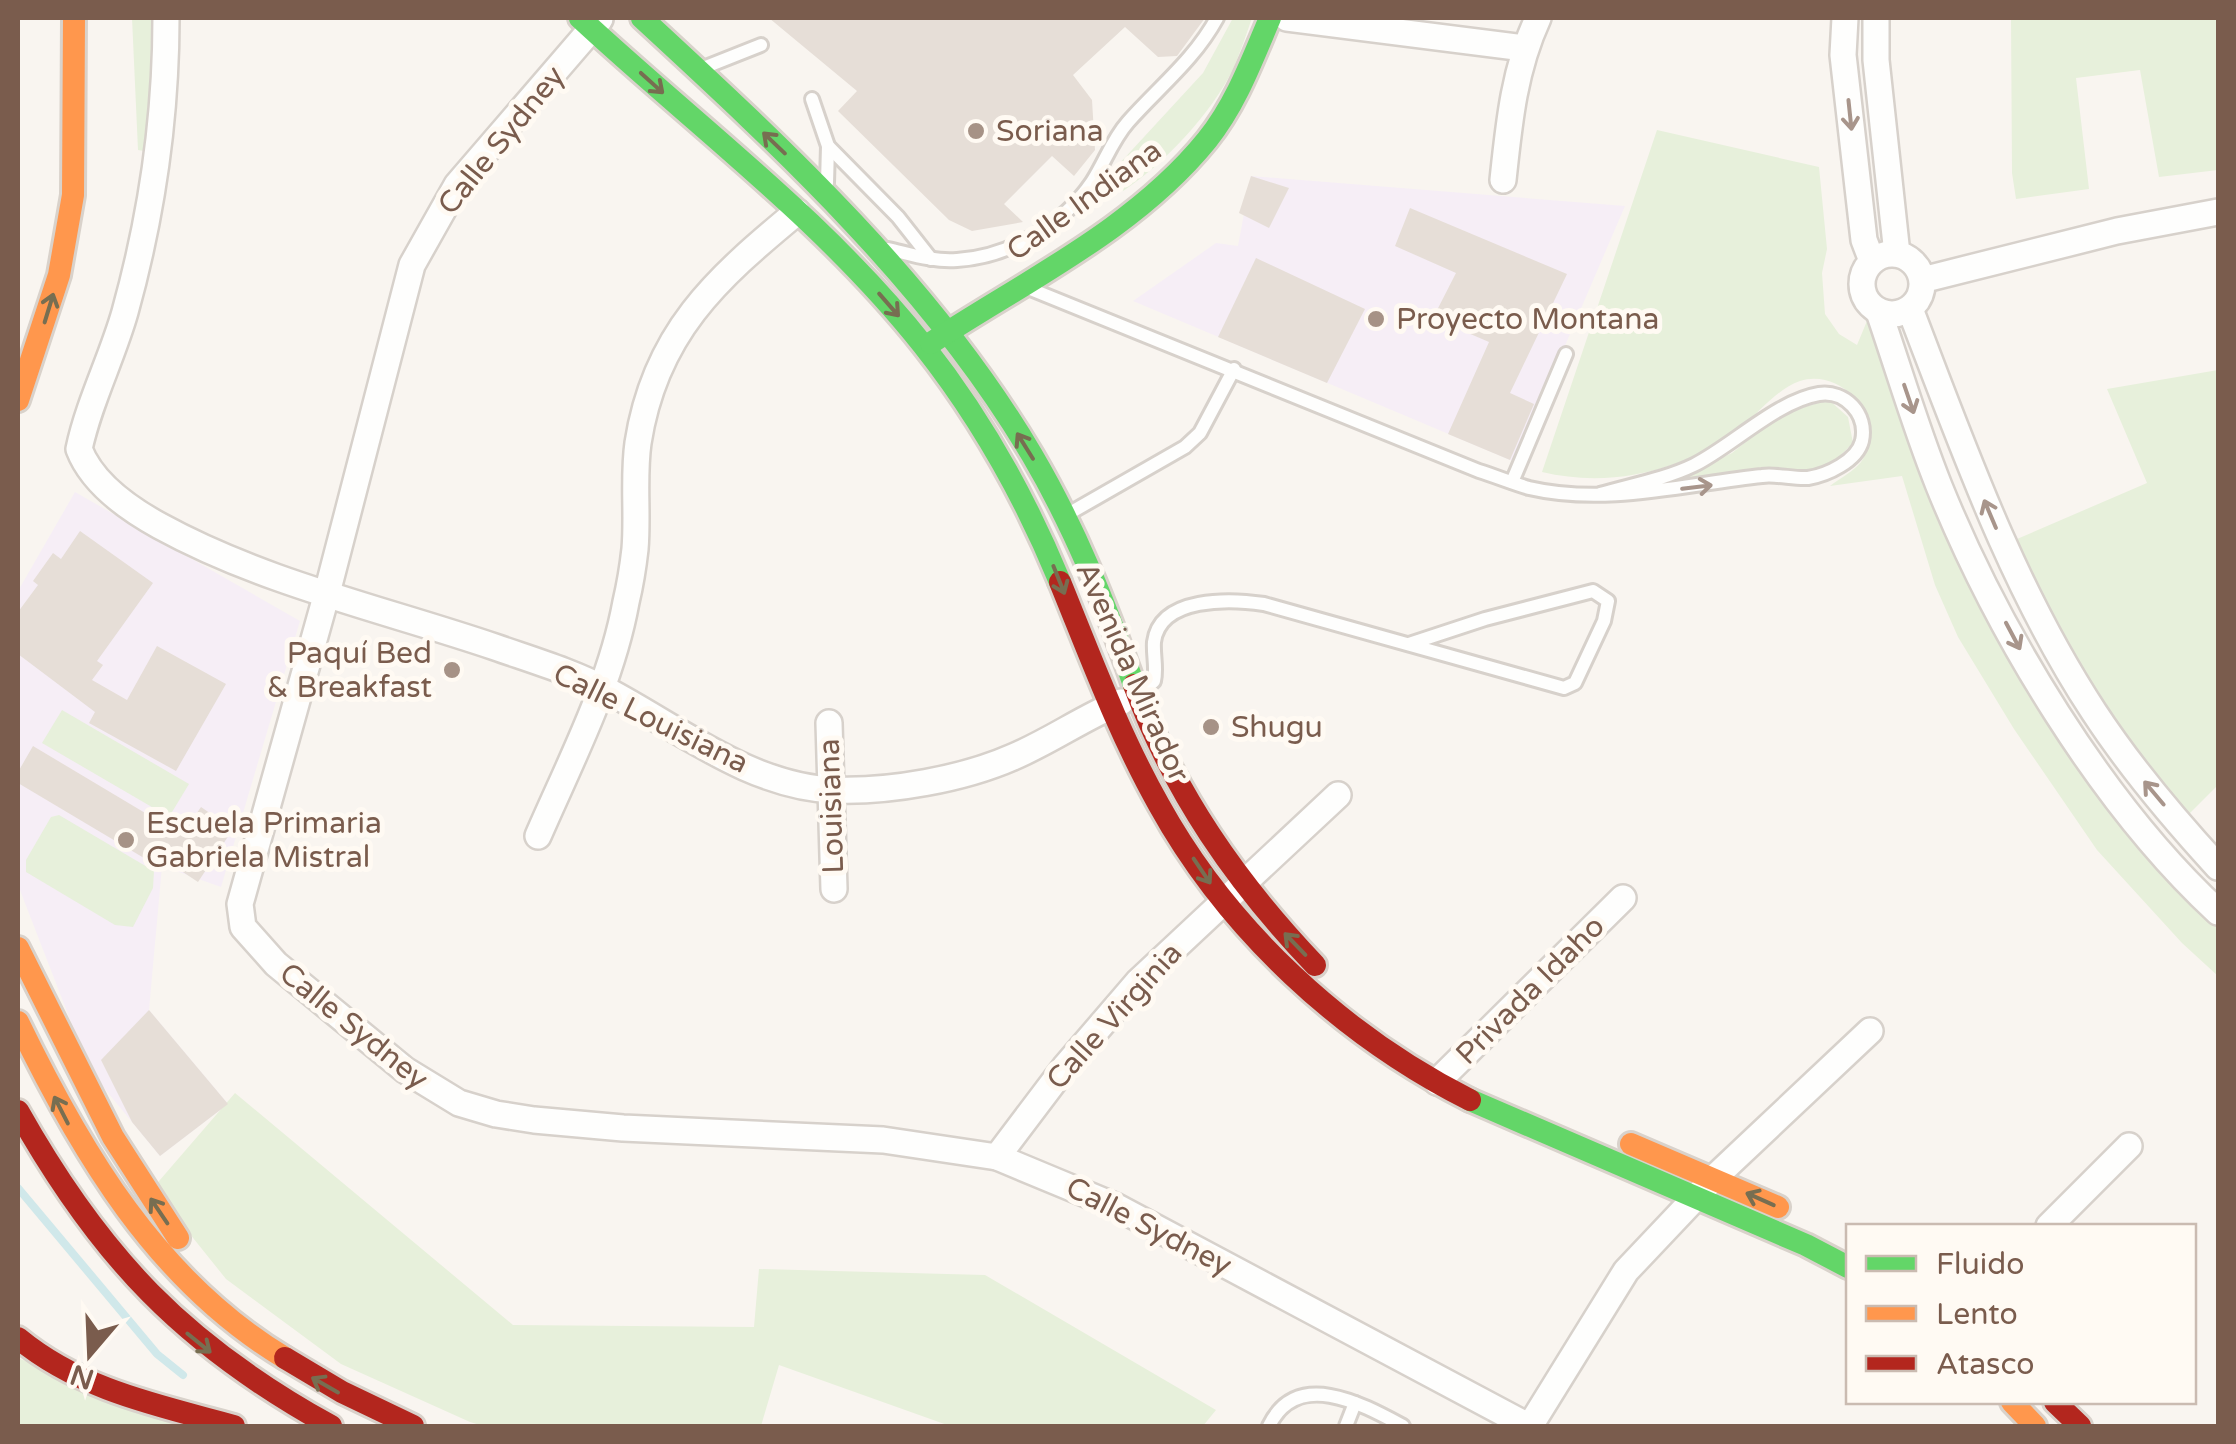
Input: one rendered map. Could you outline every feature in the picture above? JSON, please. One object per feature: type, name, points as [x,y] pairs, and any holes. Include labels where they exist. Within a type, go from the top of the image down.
[{"type":"main road","points":[[18,400],[59,275],[72,194],[74,18]]},
{"type":"main road","name":"Avenida Mirador","points":[[642,18],[827,195],[948,330],[1030,453],[1096,582],[1167,764],[1254,940],[1354,1028],[1437,1082],[1505,1116],[1806,1244],[1846,1266]]},
{"type":"main road","name":"Calle Indiana","points":[[925,347],[1086,242],[1178,174],[1234,100],[1270,18]]},
{"type":"main road","name":"Avenida Mirador","points":[[591,22],[797,212],[881,296],[925,347],[962,397],[1041,535],[1111,706],[1160,807],[1233,894],[1363,1005]]},
{"type":"main road","points":[[18,948],[113,1137],[191,1260],[202,1297]]},
{"type":"main road","points":[[18,1022],[74,1135],[112,1193],[175,1271],[202,1297],[321,1384],[413,1426]]},
{"type":"main road","points":[[1429,1047],[1482,1077]]},
{"type":"main road","points":[[18,1110],[46,1163],[92,1232],[176,1324],[266,1392],[331,1426]]},
{"type":"main road","points":[[1577,1121],[1807,1220]]},
{"type":"main road","points":[[18,1338],[50,1364],[77,1378],[234,1426]]},
{"type":"main road","points":[[2014,1404],[2035,1426]]},
{"type":"main road","points":[[2057,1404],[2080,1426]]},
{"type":"street","name":"Calle Louisiana","points":[[166,18],[166,86],[160,154],[150,206],[126,308],[80,450],[86,468],[102,484],[156,524],[236,564],[528,658],[603,688],[738,762],[779,780],[830,790],[884,790],[930,782],[1012,758],[1138,695]]},
{"type":"street","points":[[1287,18],[1401,25],[1524,48]]},
{"type":"street","points":[[1503,180],[1512,98],[1524,48],[1538,18]]},
{"type":"street","points":[[1845,18],[1844,56],[1864,240],[1884,257],[1912,261],[1922,280],[1920,298],[1897,314],[1880,312],[1869,304],[1861,287],[1866,268],[1884,257]]},
{"type":"street","points":[[1876,18],[1884,257]]},
{"type":"street","name":"Calle Sydney","points":[[591,22],[458,185],[412,265],[327,593],[240,904],[243,928],[276,964],[434,1090],[459,1103],[496,1114],[623,1128],[883,1140],[997,1157],[1115,1206],[1529,1426],[1626,1271],[1714,1178],[1870,1031]]},
{"type":"street","points":[[538,836],[603,688],[626,606],[635,549],[638,446],[650,385],[693,308],[745,255],[797,212]]},
{"type":"street","points":[[1922,280],[2117,231],[2218,212]]},
{"type":"street","points":[[1910,308],[1974,477],[2046,631],[2132,767],[2218,867]]},
{"type":"street","points":[[1880,312],[1939,486],[2017,646],[2107,784],[2150,839],[2214,900]]},
{"type":"street","name":"Louisiana","points":[[829,723],[834,889]]},
{"type":"street","name":"Calle Virginia","points":[[997,1157],[1102,1021],[1138,982],[1338,794]]},
{"type":"street","name":"Privada Idaho","points":[[1437,1082],[1622,898]]},
{"type":"street","points":[[2051,1224],[2129,1146]]},
{"type":"lane","points":[[871,245],[931,259],[954,260],[1002,251],[1059,218],[1094,180],[1126,125],[1194,56],[1217,18]]},
{"type":"lane","points":[[699,70],[761,45]]},
{"type":"lane","points":[[812,99],[828,146],[827,195]]},
{"type":"lane","points":[[828,146],[898,216],[931,259]]},
{"type":"lane","points":[[1059,218],[1086,242]]},
{"type":"lane","points":[[1018,284],[1530,488],[1600,494],[1684,488],[1764,476],[1809,478],[1832,470],[1857,452],[1862,438],[1861,421],[1851,402],[1837,394],[1810,396],[1780,410],[1726,448],[1690,466],[1600,494]]},
{"type":"lane","points":[[1512,482],[1566,354]]},
{"type":"lane","points":[[1064,516],[1184,447],[1200,433],[1234,369]]},
{"type":"lane","points":[[1138,695],[1154,682],[1154,641],[1159,628],[1168,618],[1200,602],[1233,599],[1264,604],[1564,688],[1575,683],[1604,621],[1608,600],[1593,591],[1409,644]]},
{"type":"lane","points":[[1269,1426],[1286,1403],[1302,1396],[1334,1396],[1403,1426]]},
{"type":"lane","points":[[1346,1426],[1355,1403]]},
{"type":"shaded area","name":"Proyecto Montana","points":[[1251,176],[1625,206],[1515,462],[1133,301],[1216,243],[1238,246]]},
{"type":"shaded area","name":"Escuela Primaria Gabriela Mistral","points":[[75,492],[300,621],[221,887],[162,866],[149,1010],[228,1104],[160,1156],[90,1071],[18,885],[18,591]]},
{"type":"green space","points":[[132,18],[157,18],[156,153],[138,150]]},
{"type":"green space","points":[[1233,18],[1252,18],[1224,86],[1185,137],[1123,191],[1115,175],[1120,163],[1203,73]]},
{"type":"green space","points":[[2011,18],[2218,18],[2218,170],[2159,177],[2140,70],[2076,78],[2089,189],[2016,199],[2012,173]]},
{"type":"green space","points":[[1657,130],[1819,167],[1827,249],[1822,273],[1825,314],[1839,334],[1857,345],[1872,309],[2006,634],[2218,917],[2218,976],[2182,943],[2097,850],[2014,729],[1958,637],[1935,585],[1902,476],[1830,486],[1861,462],[1868,447],[1866,416],[1846,390],[1816,379],[1792,384],[1723,440],[1649,472],[1596,478],[1542,472]]},
{"type":"green space","points":[[2218,370],[2218,785],[2175,828],[1996,548],[2147,483],[2107,389]]},
{"type":"green space","points":[[1829,400],[1848,417],[1853,443],[1828,468],[1700,493],[1609,497],[1673,480],[1732,453],[1780,414]]},
{"type":"green space","points":[[62,710],[189,784],[169,817],[42,743]]},
{"type":"green space","points":[[59,815],[154,871],[153,888],[133,927],[115,925],[26,872],[26,860],[51,817]]},
{"type":"green space","points":[[235,1093],[513,1325],[754,1327],[759,1269],[985,1275],[1216,1410],[1203,1426],[950,1426],[779,1365],[761,1426],[483,1426],[470,1422],[341,1364],[226,1279],[153,1188]]},
{"type":"green space","points":[[18,1358],[188,1426],[18,1426]]},
{"type":"building","name":"Soriana","points":[[769,18],[1205,18],[1177,56],[1158,57],[1125,27],[1073,75],[1092,100],[1095,150],[1074,176],[1052,156],[1004,204],[1023,222],[972,231],[949,220],[838,111],[857,91]]},
{"type":"building","points":[[1251,176],[1289,188],[1269,228],[1239,213]]},
{"type":"building","points":[[1410,208],[1567,274],[1510,393],[1534,404],[1510,460],[1448,434],[1489,342],[1433,318],[1456,273],[1395,246]]},
{"type":"building","points":[[1256,258],[1365,309],[1327,383],[1218,337]]},
{"type":"building","points":[[80,531],[153,583],[97,661],[103,665],[92,680],[127,700],[157,646],[226,684],[176,771],[89,723],[95,712],[18,654],[18,612],[38,585],[33,581],[53,553],[61,559]]},
{"type":"building","points":[[33,746],[182,835],[201,807],[233,829],[198,882],[154,853],[149,861],[18,783],[18,772]]},
{"type":"building","points":[[149,1010],[228,1104],[160,1156],[132,1122],[101,1060]]},
{"type":"waterway","points":[[18,1188],[157,1354],[183,1375]]},
{"type":"traffic: fast","points":[[580,18],[802,215],[885,300],[944,372],[982,429],[1032,519],[1060,582]]},
{"type":"traffic: fast","points":[[642,18],[802,170],[902,277],[949,334],[992,393],[1048,483],[1089,568],[1134,685]]},
{"type":"traffic: fast","points":[[931,343],[1077,252],[1147,201],[1178,172],[1227,112],[1270,18]]},
{"type":"traffic: fast","points":[[1470,1100],[1806,1245],[1846,1266]]},
{"type":"traffic: slow","points":[[18,400],[59,275],[73,195],[74,18]]},
{"type":"traffic: slow","points":[[18,948],[113,1137],[178,1238]]},
{"type":"traffic: slow","points":[[18,1022],[68,1119],[127,1210],[198,1291],[239,1327],[285,1358]]},
{"type":"traffic: slow","points":[[1631,1144],[1778,1207]]},
{"type":"traffic: slow","points":[[2014,1404],[2035,1426]]},
{"type":"traffic: jam","points":[[1060,582],[1131,751],[1187,851],[1219,895],[1254,936],[1334,1011],[1423,1074],[1470,1100]]},
{"type":"traffic: jam","points":[[1134,685],[1168,763],[1210,834],[1259,901],[1315,965]]},
{"type":"traffic: jam","points":[[18,1111],[81,1210],[150,1293],[232,1363],[331,1426]]},
{"type":"traffic: jam","points":[[18,1338],[42,1356],[94,1383],[148,1403],[234,1426]]},
{"type":"traffic: jam","points":[[285,1358],[342,1392],[413,1426]]},
{"type":"traffic: jam","points":[[2057,1404],[2080,1426]]},
{"type":"place","name":"Soriana","points":[[976,131]]},
{"type":"place","name":"Proyecto Montana","points":[[1376,319]]},
{"type":"place","name":"Paquí Bed & Breakfast","points":[[452,670]]},
{"type":"place","name":"Shugu","points":[[1211,727]]},
{"type":"place","name":"Escuela Primaria Gabriela Mistral","points":[[126,840]]}]
